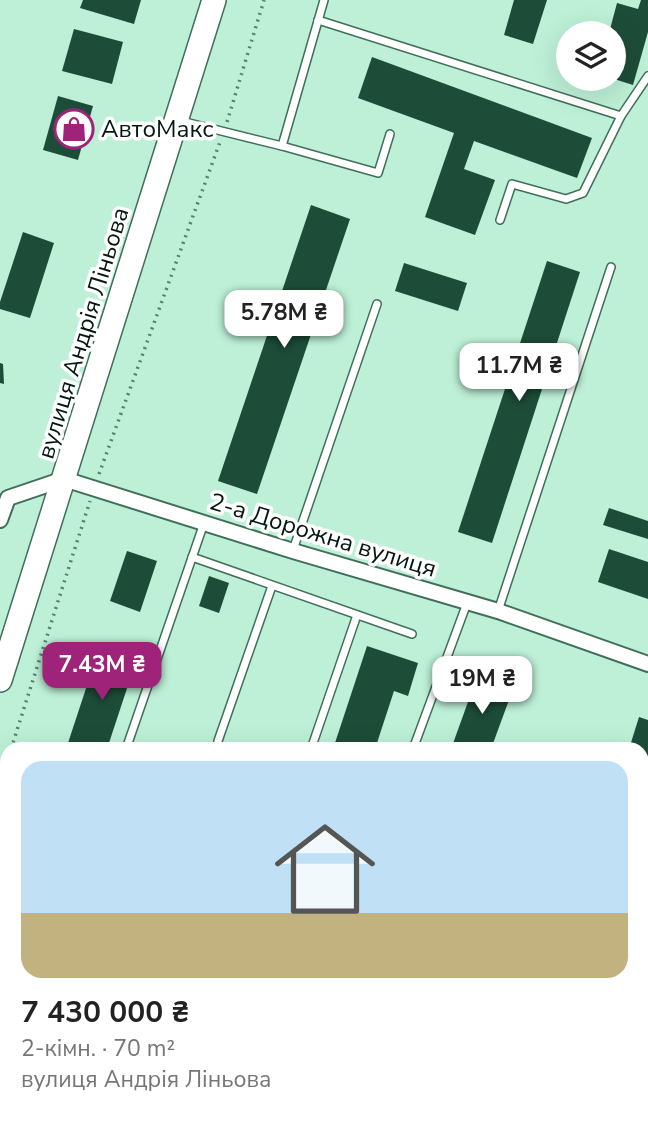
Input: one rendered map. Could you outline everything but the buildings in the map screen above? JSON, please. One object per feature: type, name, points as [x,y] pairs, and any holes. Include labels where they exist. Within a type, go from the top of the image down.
[{"type":"main road","name":"вулиця Андрія Ліньова","points":[[0,680],[214,0]]},
{"type":"street","name":"2-а Дорожна вулиця","points":[[64,479],[293,551],[498,611],[648,664]]},
{"type":"street","points":[[0,520],[4,496],[64,479]]},
{"type":"lane","points":[[282,146],[324,0]]},
{"type":"lane","points":[[318,20],[621,116]]},
{"type":"lane","points":[[500,220],[512,184],[566,199],[583,192],[621,116],[648,76]]},
{"type":"lane","points":[[177,120],[379,173],[390,134]]},
{"type":"lane","points":[[498,611],[611,267]]},
{"type":"lane","points":[[293,551],[377,304]]},
{"type":"lane","points":[[129,742],[204,523]]},
{"type":"lane","points":[[192,557],[412,634]]},
{"type":"lane","points":[[218,741],[272,586]]},
{"type":"lane","points":[[416,742],[467,602]]},
{"type":"lane","points":[[313,742],[357,615]]},
{"type":"path","points":[[13,742],[94,489],[223,133],[264,0]]},
{"type":"place","name":"АвтоМакс","points":[[74,129]]}]
